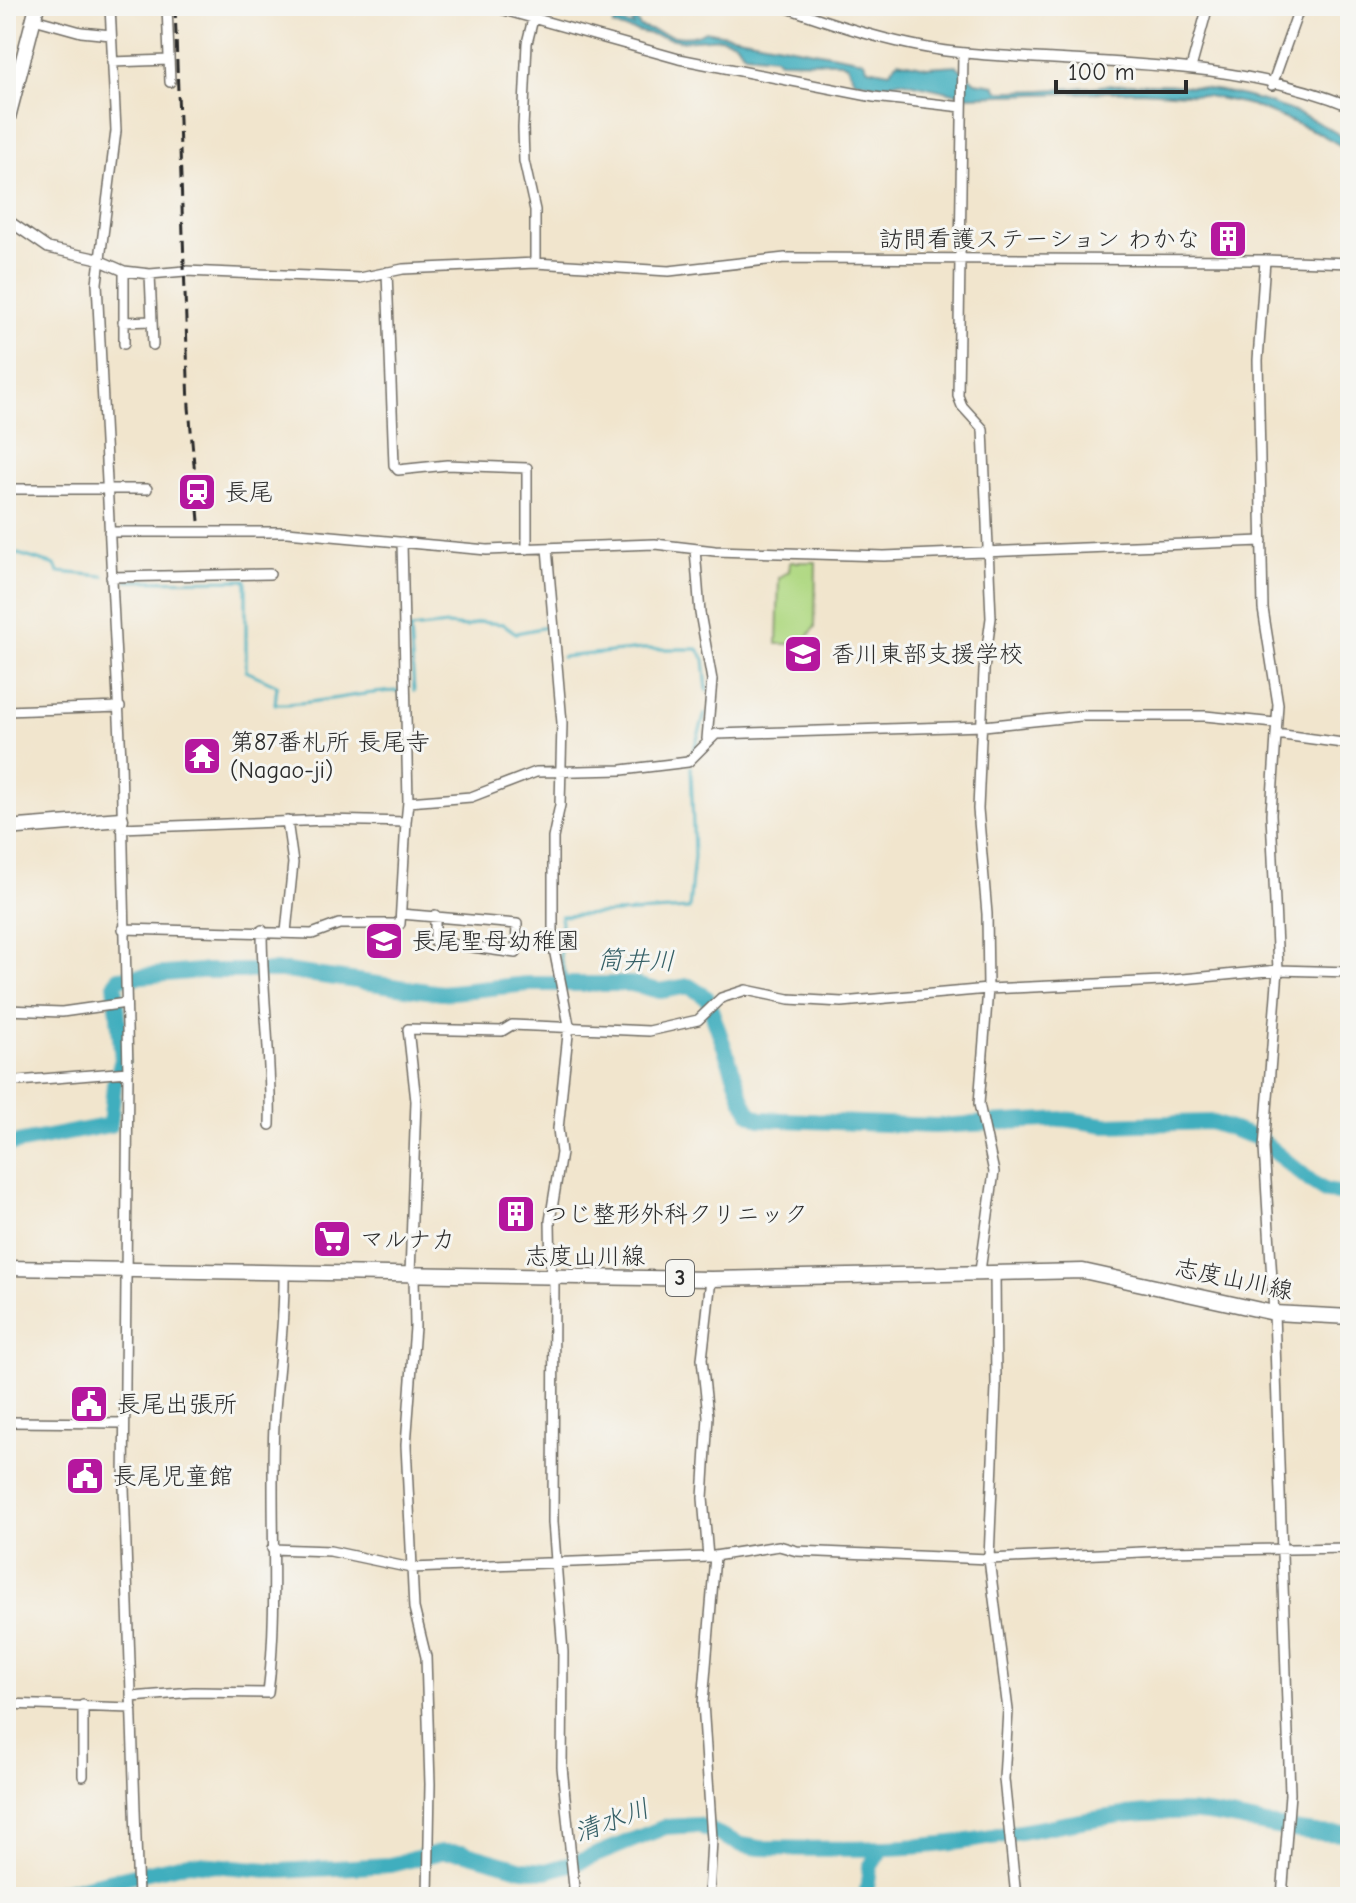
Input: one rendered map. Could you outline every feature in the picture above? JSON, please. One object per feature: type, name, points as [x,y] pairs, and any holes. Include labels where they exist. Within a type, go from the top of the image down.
[{"type":"main road","points":[[6,125],[35,12]]},
{"type":"main road","points":[[6,828],[121,823]]},
{"type":"main road","name":"志度山川線","points":[[6,1268],[711,1279],[1083,1271],[1274,1313],[1350,1317]]},
{"type":"street","points":[[110,6],[116,131],[99,262],[111,577],[120,707],[126,981],[119,1004],[127,1072],[124,1423],[138,1897]]},
{"type":"street","points":[[167,6],[170,82]]},
{"type":"street","points":[[490,6],[679,59],[874,97],[962,104]]},
{"type":"street","points":[[782,6],[962,57],[1191,68],[1350,106]]},
{"type":"street","points":[[1191,68],[1208,6]]},
{"type":"street","points":[[1272,85],[1300,6]]},
{"type":"street","points":[[35,12],[111,35]]},
{"type":"street","points":[[533,19],[527,43],[523,128],[524,161],[535,210],[535,263]]},
{"type":"street","points":[[962,57],[963,260],[958,396],[962,406],[983,429],[991,618],[984,670],[984,726],[978,809],[986,899],[988,989],[981,1116],[994,1172],[988,1271],[996,1371],[989,1559],[1008,1710],[1004,1779],[1016,1897]]},
{"type":"street","points":[[112,62],[169,60]]},
{"type":"street","points":[[6,219],[48,248],[124,271],[150,274],[185,271],[360,278],[387,272],[535,263],[694,271],[749,260],[1265,260],[1350,263]]},
{"type":"street","points":[[1265,260],[1258,360],[1263,609],[1278,704],[1271,847],[1278,970],[1264,1148],[1274,1313],[1290,1794],[1282,1897]]},
{"type":"street","points":[[124,271],[124,344]]},
{"type":"street","points":[[387,272],[395,410],[394,465],[398,470],[447,465],[527,468],[527,549]]},
{"type":"street","points":[[150,274],[153,345]]},
{"type":"street","points":[[123,322],[152,321]]},
{"type":"street","points":[[6,489],[147,489]]},
{"type":"street","points":[[109,532],[287,532],[402,542],[441,549],[655,544],[695,549],[884,556],[1262,541]]},
{"type":"street","points":[[123,929],[320,933],[328,926],[339,924],[400,924],[408,802],[402,542]]},
{"type":"street","points":[[547,548],[551,616],[561,695],[560,805],[553,838],[555,960],[569,1025],[558,1129],[561,1153],[550,1221],[555,1560],[563,1652],[562,1767],[575,1897]]},
{"type":"street","points":[[695,549],[705,646],[710,653],[711,667],[707,739]]},
{"type":"street","points":[[111,577],[270,574]]},
{"type":"street","points":[[6,711],[120,707]]},
{"type":"street","points":[[408,802],[471,797],[522,775],[622,770],[688,762],[707,739],[716,734],[984,726],[1081,716],[1205,716],[1275,723]]},
{"type":"street","points":[[1276,734],[1350,744]]},
{"type":"street","points":[[286,932],[293,863],[287,821]]},
{"type":"street","points":[[121,823],[406,822]]},
{"type":"street","points":[[401,914],[435,915],[517,924],[516,953],[435,942],[435,915]]},
{"type":"street","points":[[262,930],[262,972],[270,1045],[270,1125]]},
{"type":"street","points":[[428,1897],[430,1784],[426,1657],[414,1608],[406,1445],[415,1327],[412,1275],[416,1101],[408,1029],[502,1031],[512,1025],[569,1025],[636,1032],[689,1023],[708,1013],[716,1003],[736,991],[746,990],[789,999],[842,1002],[988,989],[1162,981],[1278,970],[1350,972]]},
{"type":"street","points":[[6,1010],[62,1012],[119,1004]]},
{"type":"street","points":[[6,1082],[127,1072]]},
{"type":"street","points":[[132,1697],[193,1692],[268,1693],[274,1650],[274,1423],[285,1312],[284,1272]]},
{"type":"street","points":[[709,1897],[712,1839],[703,1736],[712,1557],[703,1498],[708,1416],[702,1359],[711,1279]]},
{"type":"street","points":[[6,1422],[124,1423]]},
{"type":"street","points":[[272,1549],[330,1551],[411,1568],[555,1560],[712,1557],[779,1546],[797,1551],[989,1559],[1350,1548]]},
{"type":"street","points":[[6,1704],[132,1708]]},
{"type":"street","points":[[83,1705],[83,1776]]},
{"type":"green space","points":[[790,562],[816,562],[815,627],[803,644],[777,644],[779,578],[789,571]]},
{"type":"water","points":[[598,6],[630,9],[640,27],[664,34],[690,37],[705,31],[863,60],[868,68],[889,72],[898,61],[927,67],[956,65],[975,82],[995,85],[998,91],[1133,84],[1217,90],[1246,96],[1301,115],[1350,142],[1350,151],[1317,132],[1251,105],[1202,95],[1140,91],[967,96],[900,81],[881,86],[854,80],[847,65],[840,62],[779,61],[775,57],[745,54],[735,42],[721,38],[682,41],[613,26],[615,21],[634,26],[629,13]]},
{"type":"waterway","points":[[6,556],[18,554],[55,565],[58,572],[104,576]]},
{"type":"waterway","points":[[127,581],[246,580],[246,671],[277,685],[275,704],[399,691]]},
{"type":"waterway","points":[[414,691],[410,629],[447,625],[466,627],[479,622],[503,624],[516,633],[547,627],[550,658]]},
{"type":"waterway","points":[[562,657],[642,649],[698,649],[704,659],[707,691]]},
{"type":"waterway","points":[[693,752],[705,714]]},
{"type":"waterway","points":[[568,985],[560,957],[561,916],[689,909],[694,856],[691,767]]},
{"type":"waterway","name":"筒井川","points":[[6,1145],[110,1125],[114,1085],[122,1060],[115,983],[119,978],[200,971],[286,971],[442,993],[527,984],[631,984],[660,991],[689,986],[707,998],[743,1100],[750,1113],[760,1119],[935,1126],[1065,1119],[1105,1125],[1210,1122],[1258,1138],[1325,1191],[1350,1195]]},
{"type":"waterway","name":"清水川","points":[[35,1897],[189,1863],[280,1871],[390,1865],[441,1852],[463,1852],[523,1869],[546,1871],[581,1861],[665,1827],[698,1825],[742,1845],[810,1849],[935,1845],[1094,1819],[1176,1812],[1220,1816],[1306,1832],[1350,1833]]},
{"type":"waterway","points":[[866,1897],[870,1867],[882,1848]]},
{"type":"railway","points":[[175,6],[189,407],[199,521]]},
{"type":"place","name":"訪問看護ステーション わかな","points":[[1228,239]]},
{"type":"place","name":"長尾","points":[[197,492]]},
{"type":"place","name":"香川東部支援学校","points":[[803,654]]},
{"type":"place","name":"第87番札所 長尾寺 (Nagao-ji)","points":[[202,756]]},
{"type":"place","name":"長尾聖母幼稚園","points":[[384,941]]},
{"type":"place","name":"つじ整形外科クリニック","points":[[516,1214]]},
{"type":"place","name":"マルナカ","points":[[332,1239]]},
{"type":"place","name":"長尾出張所","points":[[89,1404]]},
{"type":"place","name":"長尾児童館","points":[[85,1476]]}]
